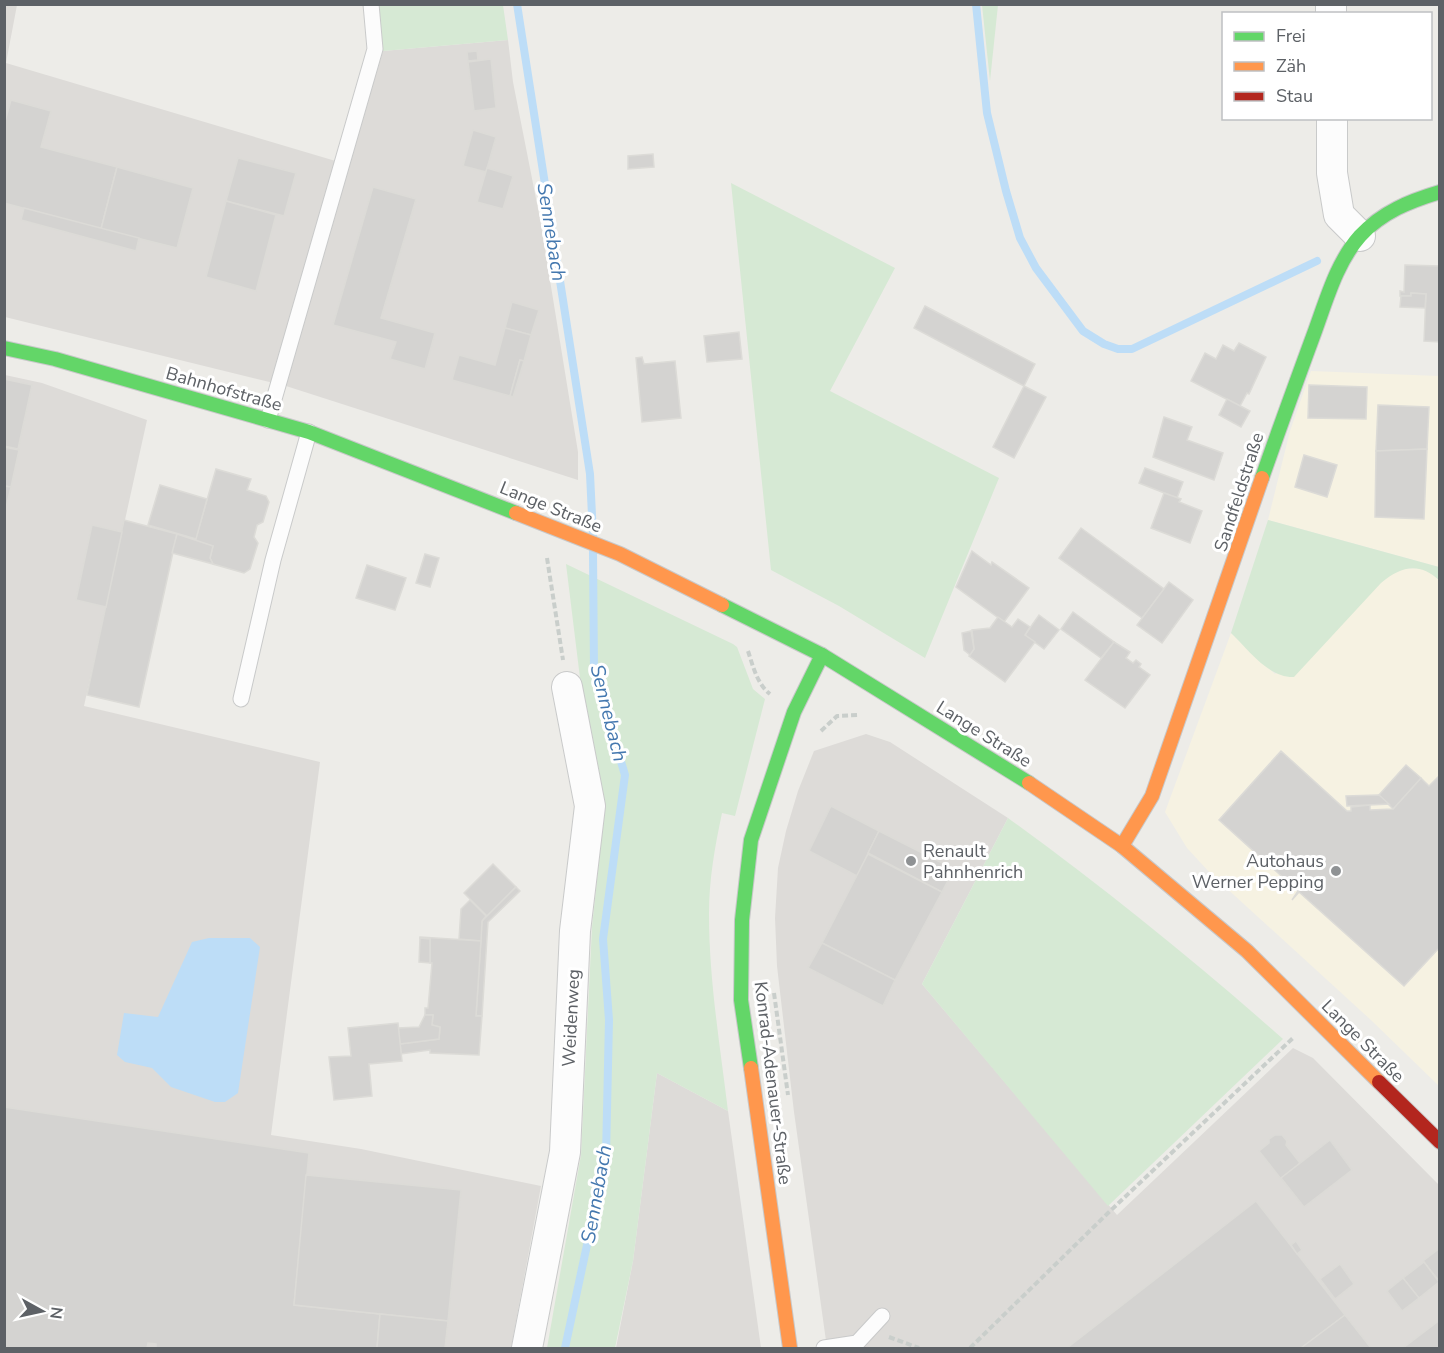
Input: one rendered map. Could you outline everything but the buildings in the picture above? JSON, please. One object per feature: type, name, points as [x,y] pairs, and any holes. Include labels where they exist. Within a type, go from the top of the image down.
[{"type":"main road","name":"Sandfeldstraße","points":[[1122,846],[1152,796],[1225,590],[1280,425],[1339,267],[1360,236],[1384,215],[1411,201],[1440,192]]},
{"type":"main road","name":"Bahnhofstraße","points":[[4,348],[55,360],[309,432],[429,478]]},
{"type":"main road","name":"Lange Straße","points":[[429,478],[620,554],[822,655],[1030,784],[1122,846],[1246,951],[1440,1142]]},
{"type":"main road","name":"Konrad-Adenauer-Straße","points":[[790,1348],[741,1000],[742,920],[751,840],[794,712],[822,655]]},
{"type":"street","points":[[1332,120],[1332,173],[1339,215],[1360,236]]},
{"type":"street","name":"Weidenweg","points":[[528,1348],[565,1152],[576,931],[590,806],[567,687]]},
{"type":"lane","points":[[268,420],[375,49],[371,4]]},
{"type":"lane","points":[[241,699],[273,560],[309,432]]},
{"type":"lane","points":[[824,1348],[857,1343],[882,1316]]},
{"type":"path","points":[[546,524],[545,549],[567,687]]},
{"type":"path","points":[[746,644],[757,678],[765,690],[794,712]]},
{"type":"path","points":[[819,734],[837,716],[861,714]]},
{"type":"path","points":[[773,986],[789,1101]]},
{"type":"path","points":[[970,1348],[1301,1030]]},
{"type":"path","points":[[869,1330],[919,1348]]},
{"type":"shaded area","points":[[5,5],[17,5],[6,63],[349,165],[383,51],[508,40],[513,82],[540,219],[578,452],[578,480],[286,386],[5,317]]},
{"type":"shaded area","points":[[1311,371],[1439,376],[1439,567],[1268,520],[1290,431]]},
{"type":"shaded area","points":[[5,375],[42,383],[147,420],[84,706],[320,762],[271,1135],[361,1149],[541,1186],[511,1348],[5,1348]]},
{"type":"shaded area","points":[[1418,568],[1430,572],[1439,580],[1439,1086],[1372,1021],[1211,874],[1187,848],[1165,812],[1231,633],[1275,674],[1392,573]]},
{"type":"shaded area","points":[[866,734],[890,742],[1008,818],[922,984],[1117,1215],[1293,1048],[1313,1058],[1439,1185],[1439,1348],[827,1348],[794,1112],[777,966],[775,918],[778,868],[798,791],[814,751]]},
{"type":"shaded area","points":[[657,1073],[728,1111],[761,1348],[616,1348],[633,1261]]},
{"type":"green space","points":[[379,5],[503,5],[508,40],[383,51]]},
{"type":"green space","points":[[982,5],[998,5],[990,81]]},
{"type":"green space","points":[[731,183],[895,268],[830,391],[999,478],[925,658],[839,606],[771,570]]},
{"type":"green space","points":[[1268,520],[1439,567],[1439,580],[1424,570],[1410,568],[1388,577],[1294,677],[1276,673],[1259,661],[1231,633]]},
{"type":"green space","points":[[566,564],[733,644],[737,647],[753,689],[765,699],[735,816],[722,813],[710,888],[711,963],[728,1111],[657,1073],[633,1261],[615,1348],[547,1348],[581,1155],[592,927],[605,804],[580,678]]},
{"type":"green space","points":[[1008,818],[1148,925],[1283,1039],[1108,1206],[922,984]]},
{"type":"water","points":[[209,938],[250,938],[260,947],[238,1093],[225,1102],[215,1102],[171,1087],[152,1068],[125,1062],[117,1055],[124,1013],[158,1017],[192,942]]},
{"type":"waterway","name":"Sennebach","points":[[517,4],[590,474],[593,536]]},
{"type":"waterway","points":[[976,4],[987,113],[1020,238],[1036,268],[1083,331],[1104,344],[1118,349],[1132,349],[1317,261]]},
{"type":"waterway","name":"Sennebach","points":[[565,1348],[606,1156],[609,1020],[603,939],[625,775],[594,671],[593,552]]},
{"type":"traffic: fast","points":[[1262,478],[1328,293],[1345,257],[1360,236],[1378,220],[1418,199],[1440,192]]},
{"type":"traffic: fast","points":[[4,348],[55,359],[309,432],[516,513]]},
{"type":"traffic: fast","points":[[722,605],[822,655],[1029,783]]},
{"type":"traffic: fast","points":[[751,1068],[741,1000],[742,920],[751,840],[794,712],[822,655]]},
{"type":"traffic: slow","points":[[1122,846],[1152,796],[1262,478]]},
{"type":"traffic: slow","points":[[516,513],[620,554],[722,605]]},
{"type":"traffic: slow","points":[[1029,783],[1122,846],[1247,951],[1379,1082]]},
{"type":"traffic: slow","points":[[751,1068],[790,1348]]},
{"type":"traffic: jam","points":[[1379,1082],[1440,1142]]},
{"type":"place","name":"Renault Pahnhenrich","points":[[911,861]]},
{"type":"place","name":"Autohaus Werner Pepping","points":[[1336,871]]}]
